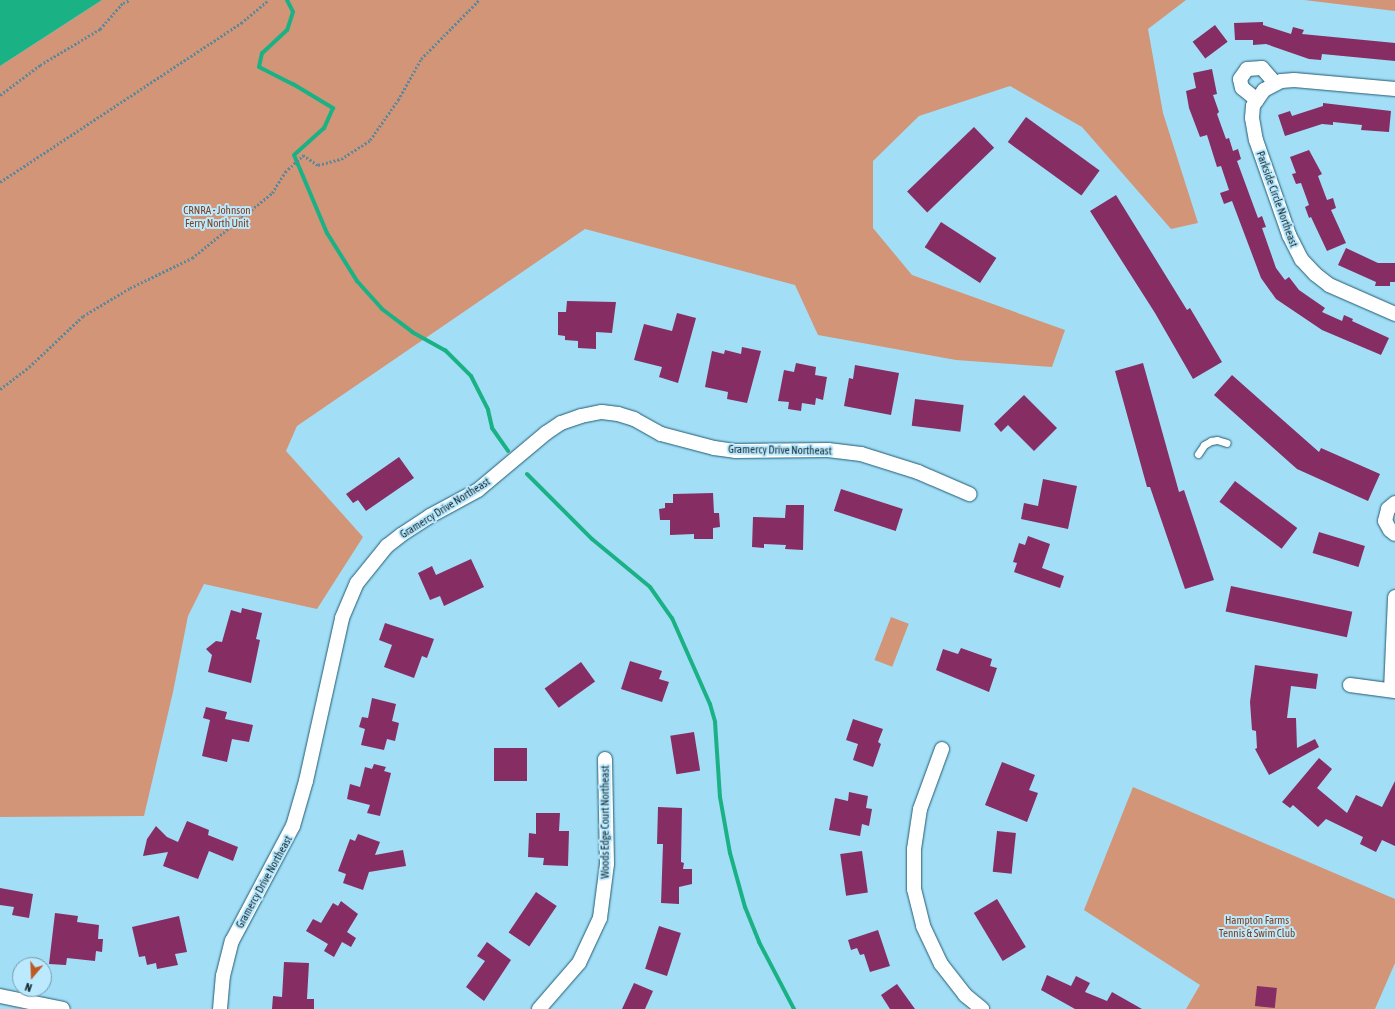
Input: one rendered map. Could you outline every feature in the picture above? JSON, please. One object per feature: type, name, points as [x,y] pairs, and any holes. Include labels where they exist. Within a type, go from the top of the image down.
[{"type":"street","points":[[1274,83],[1262,68],[1247,69],[1240,79],[1242,88],[1257,100],[1274,83],[1294,80],[1395,89]]},
{"type":"street","name":"Parkside Circle Northeast","points":[[1257,100],[1252,118],[1256,140],[1289,235],[1302,260],[1315,274],[1329,285],[1395,314]]},
{"type":"street","name":"Gramercy Drive Northeast","points":[[220,1009],[223,976],[232,941],[293,826],[306,781],[342,618],[357,583],[383,550],[401,535],[430,516],[478,490],[546,432],[561,423],[581,416],[602,412],[618,414],[634,419],[661,434],[714,448],[735,451],[828,450],[861,454],[918,472],[969,494]]},
{"type":"street","points":[[1395,503],[1388,509],[1385,521],[1390,530],[1395,534]]},
{"type":"street","points":[[1350,686],[1393,691],[1395,597]]},
{"type":"street","points":[[942,748],[920,809],[914,849],[914,889],[923,926],[941,964],[965,994],[982,1009]]},
{"type":"street","name":"Woods Edge Court Northeast","points":[[538,1009],[579,962],[600,918],[607,864],[605,759]]},
{"type":"street","points":[[0,996],[62,1009]]},
{"type":"lane","points":[[1198,454],[1204,445],[1211,441],[1217,440],[1227,443]]},
{"type":"path","points":[[0,95],[40,65],[100,29],[123,3],[130,0]]},
{"type":"path","points":[[0,182],[241,23],[268,0]]},
{"type":"path","points":[[0,389],[29,367],[83,316],[130,288],[192,258],[272,193],[285,172],[303,155],[318,165],[341,159],[370,140],[398,100],[421,59],[479,0]]},
{"type":"green space","name":"CRNRA - Johnson Ferry North Unit","points":[[102,0],[1186,0],[1148,29],[1163,113],[1198,223],[1171,229],[1082,127],[1010,86],[919,116],[873,161],[873,228],[912,275],[1065,330],[1052,367],[956,360],[818,335],[795,285],[585,229],[297,426],[286,451],[363,537],[317,609],[204,584],[188,616],[173,692],[144,816],[0,817],[0,66]]},
{"type":"green space","points":[[1304,0],[1395,0],[1395,11]]},
{"type":"green space","points":[[891,617],[909,624],[892,667],[875,660]]},
{"type":"green space","name":"Hampton Farms Tennis & Swim Club","points":[[1133,787],[1395,899],[1395,963],[1375,1009],[1186,1009],[1200,985],[1084,910]]},
{"type":"shaded area","points":[[0,0],[102,0],[0,66]]},
{"type":"building","points":[[1263,22],[1263,25],[1291,34],[1293,27],[1304,30],[1302,34],[1395,43],[1395,61],[1322,54],[1321,60],[1309,59],[1266,44],[1253,45],[1253,40],[1235,40],[1234,23]]},
{"type":"building","points":[[1215,25],[1228,42],[1205,59],[1193,42]]},
{"type":"building","points":[[1212,69],[1217,94],[1213,95],[1219,112],[1217,114],[1226,139],[1229,138],[1233,151],[1238,149],[1241,159],[1237,161],[1258,218],[1262,216],[1266,227],[1262,228],[1276,268],[1285,280],[1289,277],[1299,290],[1325,308],[1322,312],[1342,321],[1344,315],[1353,319],[1352,321],[1389,338],[1381,355],[1322,330],[1276,299],[1261,278],[1232,201],[1224,204],[1220,193],[1229,190],[1221,166],[1217,167],[1207,135],[1200,137],[1189,108],[1186,91],[1196,88],[1193,73]]},
{"type":"building","points":[[1323,103],[1391,111],[1389,132],[1361,130],[1362,125],[1333,122],[1333,125],[1322,124],[1285,136],[1278,115],[1290,111],[1292,116],[1323,106]]},
{"type":"building","points":[[1026,117],[1100,170],[1081,196],[1008,142]]},
{"type":"building","points":[[974,127],[994,148],[927,212],[907,192]]},
{"type":"building","points":[[1309,150],[1322,174],[1318,176],[1327,200],[1333,198],[1336,208],[1331,210],[1346,243],[1327,251],[1311,217],[1309,218],[1305,207],[1309,205],[1301,183],[1296,184],[1292,174],[1296,173],[1290,157]]},
{"type":"building","points":[[1116,195],[1187,310],[1190,308],[1222,362],[1193,379],[1155,313],[1090,211]]},
{"type":"building","points":[[941,222],[996,258],[980,283],[925,247]]},
{"type":"building","points":[[1346,248],[1378,263],[1395,263],[1395,282],[1390,282],[1390,286],[1375,286],[1376,282],[1338,265]]},
{"type":"building","points":[[567,301],[616,302],[612,333],[596,332],[596,349],[578,348],[578,341],[565,340],[565,336],[558,335],[558,312],[566,312]]},
{"type":"building","points":[[677,313],[696,318],[678,383],[659,377],[662,367],[634,360],[644,324],[672,331]]},
{"type":"building","points":[[742,347],[761,351],[747,403],[727,399],[728,392],[705,387],[712,351],[724,354],[725,350],[741,354]]},
{"type":"building","points":[[796,363],[816,367],[815,375],[827,377],[823,400],[816,398],[815,405],[802,403],[801,411],[788,409],[789,402],[778,401],[784,370],[794,372]]},
{"type":"building","points":[[1143,363],[1179,492],[1184,490],[1214,580],[1185,589],[1150,487],[1147,487],[1115,371]]},
{"type":"building","points":[[855,365],[899,373],[891,415],[844,406],[849,378],[853,379]]},
{"type":"building","points":[[1232,375],[1319,452],[1321,448],[1380,474],[1368,501],[1297,469],[1214,395]]},
{"type":"building","points":[[1024,395],[1057,428],[1034,451],[1008,425],[1001,432],[994,424]]},
{"type":"building","points":[[915,399],[964,405],[960,432],[912,426]]},
{"type":"building","points":[[399,457],[414,478],[366,511],[358,500],[353,503],[346,494]]},
{"type":"building","points":[[1043,479],[1077,486],[1068,529],[1021,519],[1024,503],[1038,506]]},
{"type":"building","points":[[1235,481],[1297,528],[1282,549],[1219,502]]},
{"type":"building","points":[[841,489],[903,509],[896,531],[834,511]]},
{"type":"building","points":[[713,493],[714,513],[719,513],[720,527],[713,528],[713,539],[694,539],[694,534],[670,535],[670,520],[660,520],[659,509],[665,508],[665,503],[673,503],[673,494]]},
{"type":"building","points":[[786,505],[804,505],[803,550],[785,549],[786,545],[764,544],[764,548],[752,547],[753,517],[785,518]]},
{"type":"building","points":[[1319,532],[1365,546],[1358,567],[1313,553]]},
{"type":"building","points":[[1028,536],[1050,544],[1042,568],[1064,576],[1060,588],[1014,572],[1017,563],[1013,562],[1019,543],[1025,545]]},
{"type":"building","points":[[471,559],[484,587],[444,606],[440,596],[430,600],[418,573],[432,566],[436,575]]},
{"type":"building","points":[[1231,586],[1352,612],[1347,637],[1226,611]]},
{"type":"building","points":[[242,608],[262,613],[256,639],[260,640],[251,683],[208,672],[212,655],[206,649],[216,641],[222,642],[231,610],[241,613]]},
{"type":"building","points":[[385,623],[434,639],[427,658],[422,656],[414,678],[384,667],[392,645],[379,640]]},
{"type":"building","points":[[961,648],[992,659],[990,666],[997,668],[989,692],[936,670],[943,649],[958,654]]},
{"type":"building","points":[[630,661],[662,671],[659,679],[669,682],[662,702],[621,689]]},
{"type":"building","points":[[581,662],[595,681],[559,708],[545,688]]},
{"type":"building","points":[[1255,665],[1318,674],[1316,689],[1291,686],[1287,718],[1296,718],[1297,748],[1315,739],[1319,747],[1269,775],[1255,749],[1257,748],[1256,731],[1252,730],[1250,702]]},
{"type":"building","points":[[372,698],[396,704],[392,721],[399,723],[395,741],[387,739],[384,750],[361,745],[365,729],[359,727],[362,717],[368,718]]},
{"type":"building","points":[[206,707],[227,712],[225,719],[253,725],[249,742],[232,739],[227,762],[202,756],[210,720],[203,718]]},
{"type":"building","points":[[853,719],[883,729],[878,742],[881,744],[873,767],[853,760],[858,744],[846,740]]},
{"type":"building","points":[[694,732],[700,771],[676,774],[670,736]]},
{"type":"building","points":[[494,748],[527,748],[527,781],[494,781]]},
{"type":"building","points":[[1319,758],[1332,769],[1317,788],[1347,813],[1356,795],[1382,807],[1395,781],[1395,846],[1382,840],[1376,852],[1360,844],[1363,837],[1326,819],[1318,827],[1293,805],[1290,808],[1282,802]]},
{"type":"building","points":[[1002,762],[1035,775],[1029,790],[1038,793],[1027,822],[985,805]]},
{"type":"building","points":[[374,764],[386,767],[384,771],[391,773],[380,816],[367,813],[370,805],[347,799],[350,784],[360,787],[365,767],[372,769]]},
{"type":"building","points":[[849,792],[868,796],[866,808],[872,809],[869,826],[862,824],[860,836],[829,830],[835,798],[848,801]]},
{"type":"building","points":[[658,807],[682,808],[681,862],[684,863],[683,869],[692,869],[692,884],[679,887],[679,904],[661,903],[663,844],[657,844]]},
{"type":"building","points":[[536,813],[560,813],[559,831],[569,831],[568,866],[543,865],[544,858],[528,857],[529,833],[536,834]]},
{"type":"building","points":[[187,821],[209,830],[208,835],[238,847],[233,861],[209,851],[198,879],[163,866],[168,852],[143,856],[147,839],[156,826],[167,837],[178,842]]},
{"type":"building","points":[[997,831],[1016,833],[1012,874],[993,872]]},
{"type":"building","points":[[358,834],[380,842],[375,855],[403,850],[406,866],[369,872],[363,890],[343,883],[346,874],[338,871],[350,839],[355,841]]},
{"type":"building","points":[[862,851],[868,893],[846,896],[840,854]]},
{"type":"building","points":[[0,888],[33,894],[29,918],[12,915],[14,907],[0,905]]},
{"type":"building","points":[[536,892],[557,906],[529,947],[509,933]]},
{"type":"building","points":[[997,899],[1026,947],[1003,961],[974,913]]},
{"type":"building","points":[[341,901],[358,914],[347,932],[356,938],[351,947],[342,942],[334,957],[324,951],[328,944],[306,931],[313,919],[321,923],[333,903],[338,906]]},
{"type":"building","points":[[55,913],[78,916],[77,922],[99,925],[98,939],[103,939],[102,952],[96,951],[95,961],[67,958],[66,965],[52,964],[52,957],[50,957]]},
{"type":"building","points":[[179,916],[187,952],[175,954],[178,965],[157,969],[156,963],[147,965],[145,956],[139,957],[132,927]]},
{"type":"building","points":[[659,926],[681,933],[667,976],[645,969]]},
{"type":"building","points":[[878,930],[890,966],[870,972],[864,954],[860,955],[857,948],[851,950],[848,940]]},
{"type":"building","points":[[487,942],[511,960],[484,1001],[466,987],[485,961],[477,956]]},
{"type":"building","points":[[284,962],[309,963],[307,999],[314,999],[314,1009],[272,1009],[273,996],[282,997]]},
{"type":"building","points":[[1047,975],[1071,986],[1076,976],[1090,983],[1085,992],[1107,1001],[1112,992],[1142,1009],[1075,1009],[1041,990]]},
{"type":"building","points":[[634,983],[653,991],[645,1009],[622,1009]]},
{"type":"building","points":[[897,984],[915,1009],[890,1009],[881,995]]},
{"type":"building","points":[[1257,986],[1277,988],[1275,1008],[1255,1006]]},
{"type":"waterway","points":[[287,0],[293,12],[287,30],[262,53],[259,67],[293,84],[333,108],[324,128],[294,155],[327,233],[357,281],[382,309],[412,332],[445,350],[471,376],[488,410],[492,428],[508,451]]},
{"type":"waterway","points":[[527,474],[592,539],[650,587],[672,618],[710,704],[715,722],[720,797],[730,853],[745,907],[759,942],[794,1009]]}]
